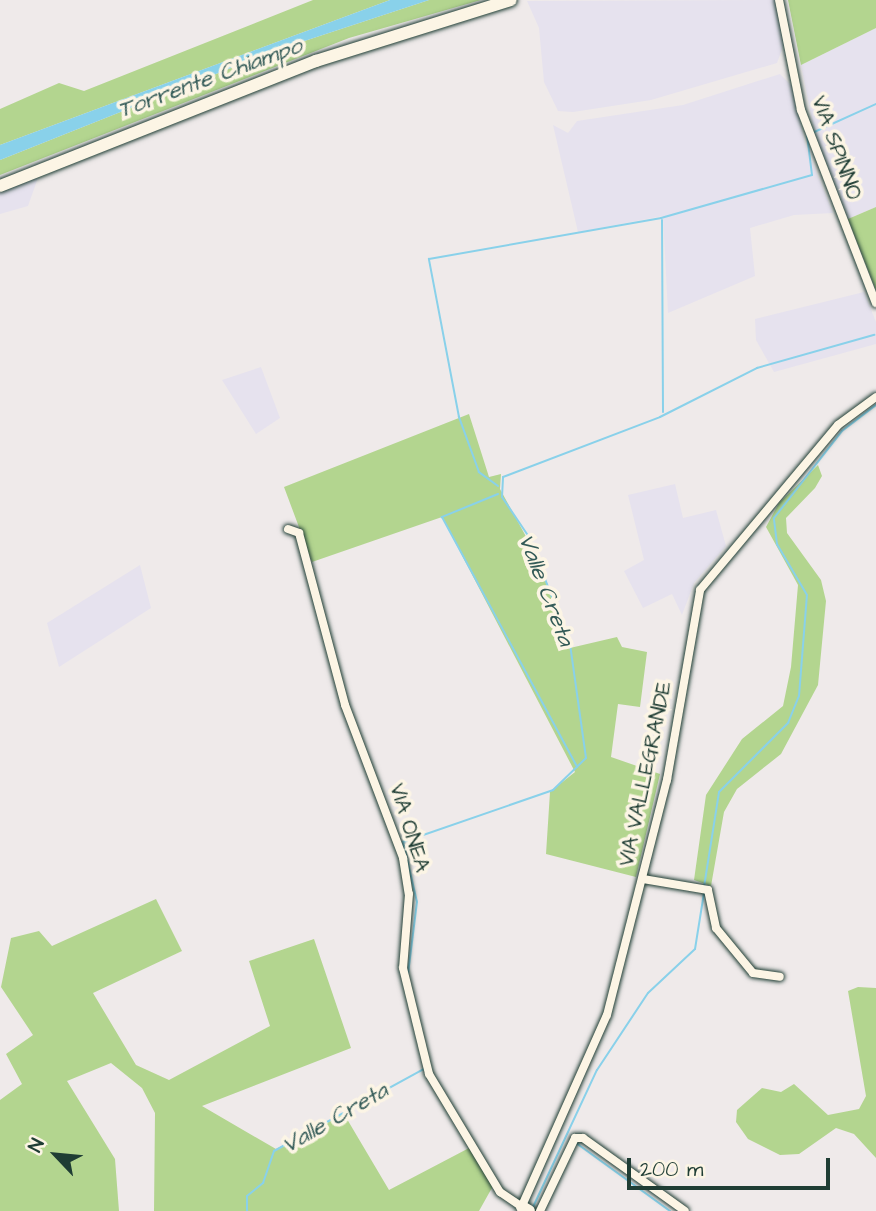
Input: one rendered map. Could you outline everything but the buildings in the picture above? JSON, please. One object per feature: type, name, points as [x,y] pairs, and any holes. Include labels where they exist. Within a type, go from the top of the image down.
[{"type":"main road","points":[[0,186],[316,61],[511,0]]},
{"type":"street","name":"VIA SPINNO","points":[[779,0],[801,110],[876,303]]},
{"type":"street","name":"VIA VALLEGRANDE","points":[[524,1210],[607,1015],[643,879],[700,590],[838,425],[876,397]]},
{"type":"street","name":"VIA ONEA","points":[[288,529],[299,533],[345,705],[403,858],[409,894],[403,968],[429,1074],[500,1192],[524,1210]]},
{"type":"street","points":[[643,879],[704,889],[716,929],[753,973],[780,977]]},
{"type":"street","points":[[540,1211],[573,1141],[685,1211]]},
{"type":"shaded area","points":[[775,0],[784,44],[777,63],[651,100],[573,112],[558,111],[544,82],[539,28],[527,1]]},
{"type":"shaded area","points":[[876,28],[876,207],[848,219],[816,140],[801,65]]},
{"type":"shaded area","points":[[780,74],[793,87],[805,144],[833,213],[794,215],[750,228],[755,276],[668,313],[663,216],[578,232],[553,125],[568,133],[577,121],[683,105]]},
{"type":"shaded area","points":[[39,175],[28,206],[0,214],[0,188]]},
{"type":"shaded area","points":[[864,292],[876,322],[876,344],[774,372],[756,340],[755,319]]},
{"type":"shaded area","points":[[261,367],[280,418],[256,434],[222,380]]},
{"type":"shaded area","points":[[675,484],[683,518],[716,510],[726,546],[694,583],[682,615],[672,594],[643,608],[624,571],[644,560],[628,495]]},
{"type":"shaded area","points":[[140,565],[151,608],[59,667],[47,623]]},
{"type":"green space","points":[[313,0],[390,0],[0,145],[0,109],[59,83],[84,91]]},
{"type":"green space","points":[[429,0],[481,0],[349,38],[0,175],[0,160],[271,52]]},
{"type":"green space","points":[[788,0],[876,0],[876,28],[801,65]]},
{"type":"green space","points":[[876,207],[876,290],[848,219]]},
{"type":"green space","points":[[469,414],[489,477],[501,474],[500,489],[535,553],[570,648],[617,637],[622,647],[647,652],[640,707],[618,704],[611,757],[660,774],[636,877],[546,854],[550,792],[575,772],[442,517],[312,562],[284,487]]},
{"type":"green space","points":[[818,465],[822,476],[815,488],[786,518],[787,533],[821,580],[826,601],[818,685],[781,754],[737,789],[724,812],[711,886],[694,880],[706,795],[742,739],[783,706],[791,667],[798,585],[766,527],[779,503]]},
{"type":"green space","points":[[156,899],[182,951],[93,993],[136,1065],[169,1080],[270,1026],[249,961],[314,939],[351,1048],[202,1106],[276,1149],[344,1114],[389,1190],[471,1147],[493,1186],[479,1211],[154,1211],[155,1113],[142,1088],[111,1063],[67,1081],[115,1159],[119,1211],[0,1211],[0,1100],[22,1084],[6,1054],[33,1035],[1,987],[11,938],[39,931],[52,946]]},
{"type":"green space","points":[[858,987],[876,988],[876,1158],[854,1134],[836,1128],[799,1154],[780,1155],[748,1139],[736,1122],[737,1110],[762,1088],[781,1092],[794,1084],[828,1115],[859,1109],[866,1096],[848,991]]},
{"type":"water","points":[[390,0],[429,0],[271,52],[0,160],[0,145]]},
{"type":"waterway","name":"Torrente Chiampo","points":[[244,65],[287,47]]},
{"type":"waterway","name":"Valle Creta","points":[[812,133],[876,104]]},
{"type":"waterway","points":[[498,486],[479,472],[459,417],[429,259],[661,218],[812,175],[807,135]]},
{"type":"waterway","name":"Valle Creta","points":[[662,220],[663,412]]},
{"type":"waterway","name":"Valle Creta","points":[[408,974],[417,902],[403,842],[553,790],[586,758],[570,644],[529,537],[502,497],[503,477],[660,417],[757,368],[874,335]]},
{"type":"waterway","points":[[704,887],[719,792],[788,723],[799,696],[807,595],[777,544],[774,518],[842,431],[876,405]]},
{"type":"waterway","points":[[498,494],[442,517],[577,767]]},
{"type":"waterway","points":[[533,1207],[597,1070],[648,993],[695,949],[704,893]]},
{"type":"waterway","name":"Valle Creta","points":[[247,1211],[247,1196],[263,1183],[274,1151],[424,1069]]},
{"type":"waterway","points":[[576,1143],[670,1211]]}]
